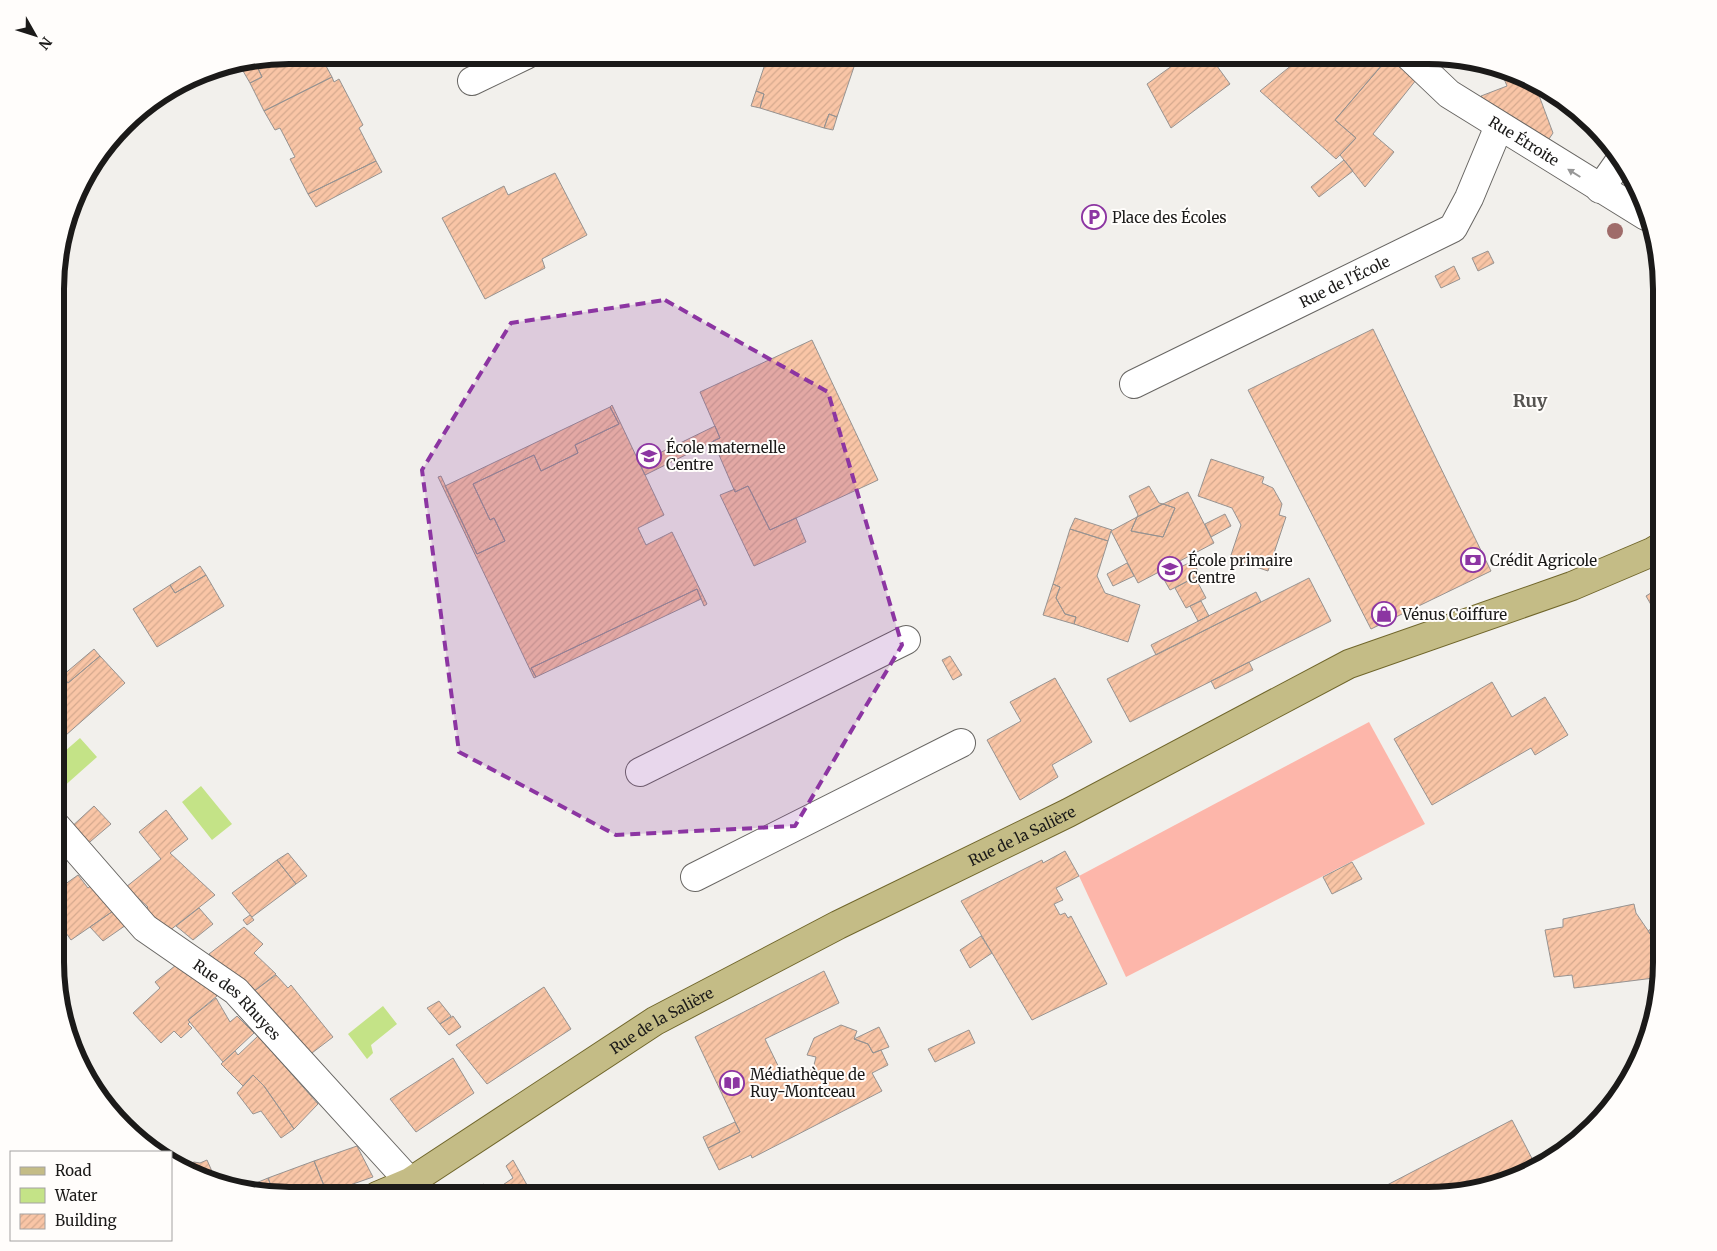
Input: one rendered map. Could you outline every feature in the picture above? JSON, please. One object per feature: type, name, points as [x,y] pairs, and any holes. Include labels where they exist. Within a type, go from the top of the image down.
[{"type":"main road","name":"Rue de la Salière","points":[[398,1187],[410,1182],[655,1021],[838,925],[1068,814],[1349,664],[1572,586],[1653,551]]},
{"type":"street","points":[[472,81],[507,64]]},
{"type":"street","name":"Rue Étroite","points":[[1417,64],[1449,94],[1640,212]]},
{"type":"street","name":"Rue de l'École","points":[[1134,384],[1453,228],[1499,126]]},
{"type":"street","points":[[1600,189],[1616,166]]},
{"type":"street","points":[[640,772],[906,640]]},
{"type":"street","points":[[695,877],[961,743]]},
{"type":"street","name":"Rue des Rhuyes","points":[[64,835],[145,928],[236,991],[410,1182]]},
{"type":"highlighted area","points":[[665,300],[828,392],[902,645],[795,826],[616,835],[459,752],[422,470],[511,323]]},
{"type":"shaded area","points":[[1369,722],[1425,824],[1126,977],[1079,876]]},
{"type":"water","points":[[80,738],[97,757],[64,786],[64,752]]},
{"type":"water","points":[[201,786],[232,824],[212,840],[182,802]]},
{"type":"water","points":[[383,1006],[397,1024],[371,1045],[373,1053],[367,1059],[348,1034]]},
{"type":"building","points":[[274,64],[325,64],[332,77],[264,111],[250,83],[262,77],[257,66]]},
{"type":"building","points":[[765,64],[855,64],[837,117],[829,114],[824,128],[760,108],[764,94],[756,91]]},
{"type":"building","points":[[1175,64],[1216,64],[1230,84],[1171,128],[1147,84]]},
{"type":"building","points":[[1293,64],[1383,64],[1335,120],[1356,138],[1336,159],[1260,91]]},
{"type":"building","points":[[1383,64],[1396,64],[1416,80],[1373,134],[1394,152],[1365,187],[1340,155],[1356,138],[1335,120]]},
{"type":"building","points":[[257,66],[262,77],[250,83],[243,71]]},
{"type":"building","points":[[332,77],[334,82],[339,79],[363,125],[359,128],[376,161],[308,194],[290,159],[295,157],[280,128],[275,130],[264,111]]},
{"type":"building","points":[[1503,77],[1538,92],[1553,133],[1549,139],[1495,110],[1481,96],[1507,86]]},
{"type":"building","points":[[756,91],[764,94],[760,108],[751,106]]},
{"type":"building","points":[[829,114],[837,117],[833,130],[824,128]]},
{"type":"building","points":[[1344,160],[1353,171],[1319,197],[1311,187]]},
{"type":"building","points":[[376,161],[382,172],[316,207],[308,194]]},
{"type":"building","points":[[555,173],[587,235],[542,259],[545,268],[485,299],[442,218],[504,186],[508,195]]},
{"type":"building","points":[[1488,251],[1494,263],[1478,271],[1472,258]]},
{"type":"building","points":[[1454,266],[1460,279],[1441,288],[1435,276]]},
{"type":"building","points":[[1373,329],[1491,571],[1371,629],[1248,390]]},
{"type":"building","points":[[812,340],[878,480],[770,530],[748,486],[735,492],[713,441],[720,438],[700,392]]},
{"type":"building","points":[[612,405],[664,515],[638,528],[646,545],[672,532],[707,604],[704,606],[697,589],[531,668],[536,677],[534,678],[438,477],[441,476],[477,554],[505,541],[494,518],[490,520],[473,484],[534,455],[541,471],[578,453],[575,445],[619,424],[610,407]]},
{"type":"building","points":[[610,407],[619,424],[575,445],[578,453],[541,471],[534,455],[473,484],[490,520],[494,518],[505,541],[477,554],[445,486]]},
{"type":"building","points":[[715,426],[720,438],[645,475],[639,463]]},
{"type":"building","points":[[1211,459],[1264,477],[1262,483],[1273,488],[1282,504],[1279,515],[1286,517],[1268,571],[1230,558],[1241,525],[1232,508],[1198,496]]},
{"type":"building","points":[[748,486],[770,530],[796,518],[806,542],[754,566],[720,495],[735,489],[735,492]]},
{"type":"building","points":[[1149,486],[1159,503],[1163,504],[1137,517],[1138,515],[1129,496]]},
{"type":"building","points":[[1188,492],[1214,543],[1138,583],[1111,531],[1137,517],[1131,531],[1163,537],[1175,508],[1163,504]]},
{"type":"building","points":[[1163,504],[1175,508],[1163,537],[1131,531],[1137,517]]},
{"type":"building","points":[[1225,514],[1231,526],[1211,537],[1205,524]]},
{"type":"building","points":[[1075,518],[1112,530],[1108,541],[1070,529]]},
{"type":"building","points":[[1070,529],[1108,541],[1097,576],[1105,593],[1140,605],[1128,642],[1074,624],[1076,617],[1065,614],[1056,598],[1060,587],[1053,584]]},
{"type":"building","points":[[1193,561],[1200,575],[1170,590],[1162,576]]},
{"type":"building","points":[[1127,563],[1134,576],[1113,586],[1107,574]]},
{"type":"building","points":[[200,566],[206,575],[175,593],[170,585]]},
{"type":"building","points":[[206,575],[224,606],[157,647],[133,609],[170,585],[175,593]]},
{"type":"building","points":[[1195,577],[1206,598],[1186,608],[1175,588]]},
{"type":"building","points":[[1309,578],[1331,621],[1130,722],[1107,679]]},
{"type":"building","points":[[1053,584],[1060,587],[1056,598],[1065,614],[1076,617],[1074,624],[1043,615]]},
{"type":"building","points":[[697,589],[701,599],[536,677],[531,668]]},
{"type":"building","points":[[1256,592],[1261,602],[1156,655],[1151,645]]},
{"type":"building","points":[[1653,592],[1653,608],[1646,596]]},
{"type":"building","points":[[1201,601],[1209,616],[1198,621],[1190,606]]},
{"type":"building","points":[[94,649],[100,656],[68,683],[64,678],[64,674]]},
{"type":"building","points":[[100,656],[125,683],[64,737],[64,678],[68,683]]},
{"type":"building","points":[[950,656],[962,675],[953,680],[942,660]]},
{"type":"building","points":[[1249,662],[1253,670],[1215,689],[1211,681]]},
{"type":"building","points":[[1055,678],[1092,742],[1052,765],[1058,777],[1020,800],[987,740],[1021,721],[1010,702]]},
{"type":"building","points":[[1492,682],[1512,717],[1545,697],[1568,735],[1535,755],[1531,748],[1432,805],[1394,739]]},
{"type":"building","points":[[94,806],[111,824],[84,847],[68,830]]},
{"type":"building","points":[[166,810],[188,839],[170,853],[215,895],[169,931],[145,910],[148,907],[126,887],[161,859],[139,832]]},
{"type":"building","points":[[1065,851],[1079,876],[1056,888],[1063,900],[1054,904],[1060,915],[1065,913],[1068,918],[1071,916],[1107,984],[1032,1020],[961,901],[1042,860],[1043,863]]},
{"type":"building","points":[[288,853],[307,876],[296,884],[277,860]]},
{"type":"building","points":[[277,860],[296,884],[252,917],[232,893]]},
{"type":"building","points":[[1352,862],[1362,879],[1332,894],[1323,877]]},
{"type":"building","points":[[78,875],[88,888],[93,884],[116,909],[71,940],[64,930],[64,885]]},
{"type":"building","points":[[1634,904],[1636,913],[1653,938],[1653,978],[1574,988],[1572,975],[1554,977],[1545,930],[1563,927],[1563,919]]},
{"type":"building","points":[[199,908],[213,924],[193,940],[176,926]]},
{"type":"building","points":[[116,909],[129,923],[103,941],[90,927]]},
{"type":"building","points":[[250,915],[254,920],[247,925],[243,920]]},
{"type":"building","points":[[244,927],[263,944],[254,953],[276,974],[253,992],[209,954]]},
{"type":"building","points":[[1653,927],[1653,938],[1648,931]]},
{"type":"building","points":[[981,936],[992,953],[970,968],[960,950]]},
{"type":"building","points":[[181,961],[217,996],[188,1020],[190,1022],[188,1024],[192,1028],[181,1038],[174,1031],[161,1043],[133,1013],[160,988],[155,982]]},
{"type":"building","points":[[824,971],[839,1003],[765,1039],[786,1082],[813,1069],[816,1057],[807,1055],[814,1038],[841,1025],[857,1031],[854,1039],[868,1044],[873,1053],[881,1050],[888,1065],[872,1073],[882,1091],[752,1158],[751,1155],[719,1170],[708,1148],[740,1132],[695,1037]]},
{"type":"building","points":[[276,975],[288,988],[291,985],[333,1037],[308,1056],[253,992]]},
{"type":"building","points":[[544,987],[571,1029],[487,1084],[456,1045]]},
{"type":"building","points":[[216,998],[230,1022],[237,1016],[254,1033],[223,1062],[188,1020]]},
{"type":"building","points":[[439,1001],[451,1016],[440,1024],[427,1008]]},
{"type":"building","points":[[453,1016],[461,1027],[449,1035],[440,1024]]},
{"type":"building","points":[[879,1027],[889,1047],[873,1053],[868,1044],[854,1039]]},
{"type":"building","points":[[969,1030],[975,1043],[935,1062],[928,1049]]},
{"type":"building","points":[[258,1036],[318,1104],[294,1129],[264,1086],[253,1075],[243,1086],[221,1064],[235,1051],[238,1055]]},
{"type":"building","points":[[453,1058],[474,1093],[416,1132],[390,1099]]},
{"type":"building","points":[[253,1075],[264,1086],[294,1129],[281,1138],[261,1111],[253,1114],[237,1093]]},
{"type":"building","points":[[1512,1120],[1533,1161],[1487,1180],[1472,1183],[1443,1187],[1383,1187]]},
{"type":"building","points":[[735,1122],[740,1132],[708,1148],[703,1137]]},
{"type":"building","points":[[357,1146],[373,1177],[344,1187],[325,1187],[314,1161]]},
{"type":"building","points":[[207,1160],[213,1174],[189,1164],[194,1162],[200,1163]]},
{"type":"building","points":[[513,1160],[528,1187],[500,1187],[513,1178],[506,1166]]},
{"type":"building","points":[[314,1161],[325,1187],[271,1187],[268,1178]]},
{"type":"building","points":[[268,1178],[271,1187],[256,1185]]},
{"type":"place","name":"Place des Écoles","points":[[1094,217]]},
{"type":"place","name":"École maternelle Centre","points":[[649,456]]},
{"type":"place","name":"Crédit Agricole","points":[[1473,560]]},
{"type":"place","name":"École primaire Centre","points":[[1170,569]]},
{"type":"place","name":"Vénus Coiffure","points":[[1384,614]]},
{"type":"place","name":"Médiathèque de Ruy-Montceau","points":[[732,1083]]},
{"type":"district","name":"Ruy","points":[[1530,400]]}]
